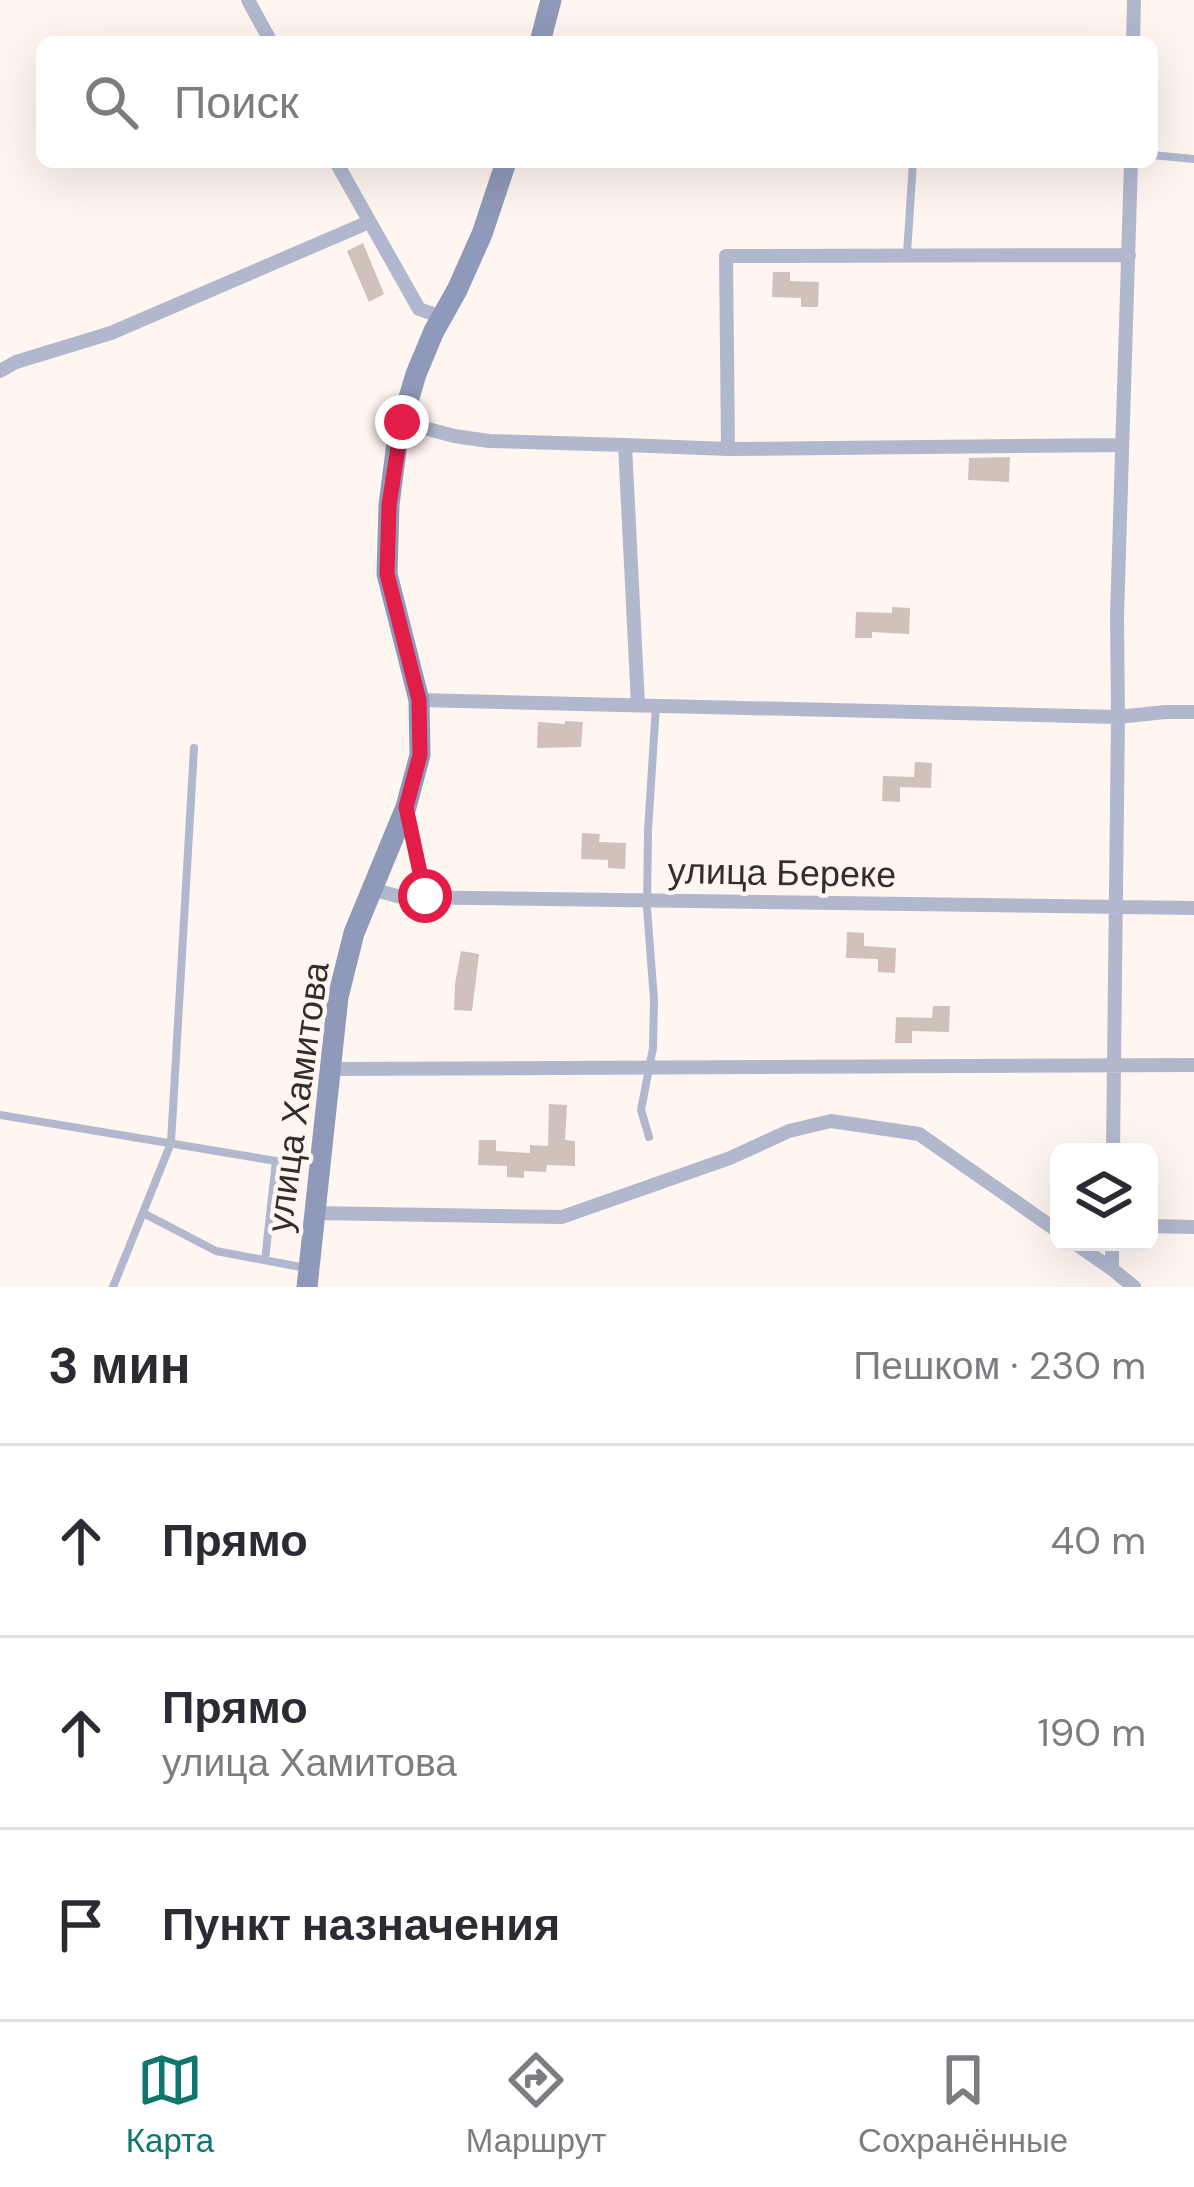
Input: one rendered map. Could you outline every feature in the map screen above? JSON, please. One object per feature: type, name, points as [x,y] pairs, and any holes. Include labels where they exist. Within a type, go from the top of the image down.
[{"type":"street","points":[[248,0],[268,36]]},
{"type":"street","points":[[542,36],[551,0]]},
{"type":"street","points":[[1133,36],[1134,0]]},
{"type":"street","points":[[339,168],[419,309],[442,317]]},
{"type":"street","name":"улица Хамитова","points":[[307,1278],[338,998],[354,933],[406,807],[420,755],[419,700],[387,574],[389,505],[402,422],[416,374],[482,233],[504,168]]},
{"type":"street","points":[[1113,1143],[1117,616],[1131,168]]},
{"type":"street","points":[[0,370],[111,333],[369,222]]},
{"type":"street","points":[[728,449],[726,256],[1129,255]]},
{"type":"street","points":[[402,422],[489,441],[728,449],[1123,445]]},
{"type":"street","points":[[625,445],[638,705]]},
{"type":"street","points":[[419,700],[1118,717],[1194,712]]},
{"type":"street","points":[[406,807],[425,896]]},
{"type":"street","name":"улица Береке","points":[[370,889],[401,897],[1194,908]]},
{"type":"street","points":[[331,1069],[1194,1065]]},
{"type":"street","points":[[314,1213],[562,1217],[730,1158],[789,1131],[831,1121],[919,1134],[1050,1226]]},
{"type":"street","points":[[1158,1226],[1194,1226]]},
{"type":"street","points":[[1086,1251],[1134,1287]]},
{"type":"street","points":[[1112,1251],[1112,1269]]},
{"type":"lane","points":[[1158,155],[1194,159]]},
{"type":"lane","points":[[907,255],[913,168]]},
{"type":"lane","points":[[649,1137],[641,1110],[653,1048],[647,901],[656,705]]},
{"type":"lane","points":[[112,1287],[171,1144],[194,748]]},
{"type":"lane","points":[[0,1115],[276,1161],[265,1260]]},
{"type":"lane","points":[[142,1214],[216,1251],[265,1260],[307,1278]]},
{"type":"building","points":[[363,243],[384,294],[369,302],[347,251]]},
{"type":"building","points":[[773,272],[790,272],[790,281],[819,282],[818,307],[801,307],[801,298],[772,297]]},
{"type":"building","points":[[1010,457],[1009,482],[968,480],[969,458]]},
{"type":"building","points":[[892,607],[910,608],[909,634],[872,632],[872,638],[855,638],[856,612],[892,613]]},
{"type":"building","points":[[538,722],[583,722],[581,747],[537,748]]},
{"type":"building","points":[[915,762],[932,763],[931,788],[900,787],[900,802],[882,801],[883,776],[914,777]]},
{"type":"building","points":[[582,833],[600,834],[599,842],[626,843],[625,869],[608,868],[608,860],[581,859]]},
{"type":"building","points":[[847,932],[864,933],[864,946],[896,948],[895,973],[878,972],[878,959],[846,958]]},
{"type":"building","points":[[461,951],[479,954],[472,1011],[454,1010]]},
{"type":"building","points":[[933,1006],[950,1006],[949,1032],[912,1031],[912,1043],[895,1043],[896,1017],[932,1018]]},
{"type":"building","points":[[549,1104],[567,1105],[565,1140],[575,1141],[575,1166],[547,1165],[546,1172],[524,1171],[524,1178],[507,1177],[507,1166],[478,1165],[479,1140],[496,1140],[496,1151],[530,1153],[530,1145],[548,1146]]},
{"type":"route","points":[[402,422],[389,505],[387,574],[419,700],[420,755],[406,807],[425,896]]}]
